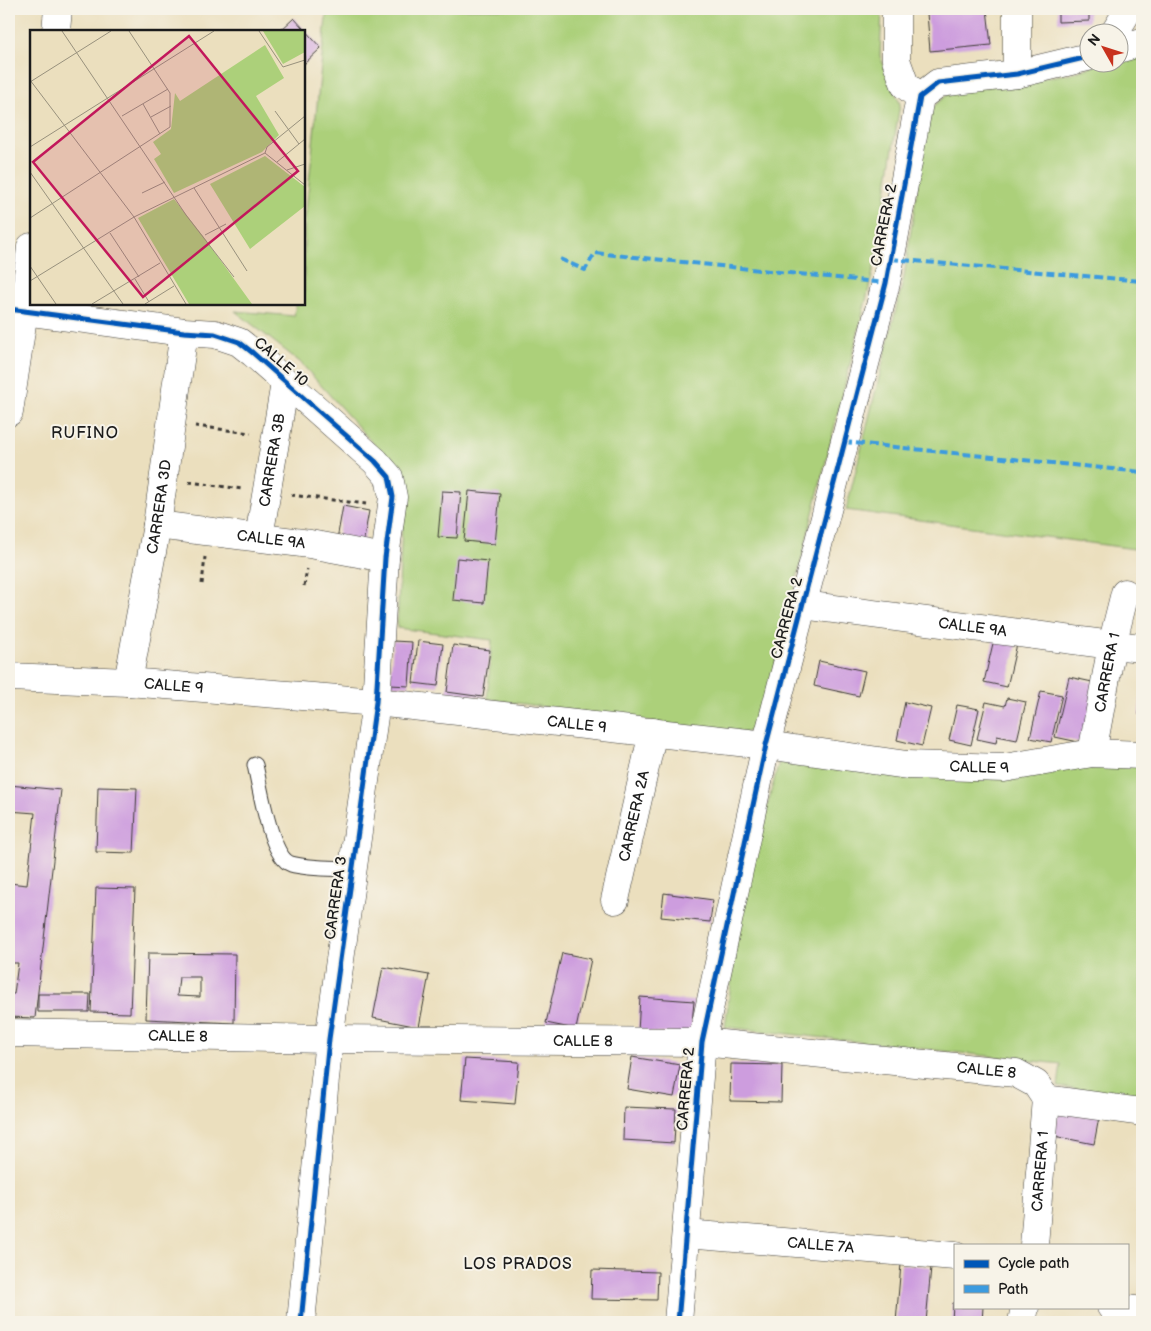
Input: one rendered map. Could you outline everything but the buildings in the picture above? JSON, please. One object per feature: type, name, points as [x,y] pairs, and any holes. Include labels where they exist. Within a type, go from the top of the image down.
[{"type":"street","points":[[56,30],[58,9]]},
{"type":"street","points":[[896,9],[896,60],[905,85],[920,98],[938,83],[1017,74],[1078,59]]},
{"type":"street","points":[[1016,9],[1017,74]]},
{"type":"street","points":[[1121,22],[1129,9]]},
{"type":"street","points":[[1128,46],[1142,42]]},
{"type":"street","name":"CARRERA 2","points":[[678,1322],[702,1042],[766,745],[886,283],[920,98]]},
{"type":"street","points":[[9,412],[16,310],[30,251]]},
{"type":"street","name":"CALLE 10","points":[[16,310],[184,332],[215,334],[238,342],[253,353],[375,461],[389,477]]},
{"type":"street","name":"CARRERA 3D","points":[[128,682],[157,525],[184,332]]},
{"type":"street","name":"CARRERA 3B","points":[[259,537],[285,383]]},
{"type":"street","name":"CARRERA 3","points":[[301,1322],[330,1039],[376,702],[385,558],[393,497],[389,477]]},
{"type":"street","name":"CALLE 9A","points":[[157,525],[310,544],[385,558]]},
{"type":"street","name":"CARRERA 1","points":[[1092,753],[1112,645],[1125,593]]},
{"type":"street","name":"CALLE 9A","points":[[803,605],[1142,648]]},
{"type":"street","name":"CALLE 9","points":[[9,677],[128,682],[376,702],[766,745],[907,765],[1004,768],[1092,753],[1142,755]]},
{"type":"street","name":"CARRERA 2A","points":[[615,900],[653,732]]},
{"type":"street","name":"CALLE 8","points":[[9,1033],[330,1039],[702,1042],[1016,1073],[1036,1084],[1046,1099]]},
{"type":"street","points":[[1046,1099],[1142,1112]]},
{"type":"street","name":"CARRERA 1","points":[[1034,1244],[1046,1099]]},
{"type":"street","name":"CALLE 7A","points":[[686,1234],[954,1256]]},
{"type":"street","points":[[1022,1322],[1025,1308]]},
{"type":"street","points":[[1119,1308],[1142,1311]]},
{"type":"lane","points":[[255,765],[274,843],[280,856],[290,863],[353,869]]},
{"type":"green space","points":[[327,9],[882,9],[880,56],[900,104],[874,268],[762,718],[755,729],[742,734],[487,699],[492,640],[397,628],[404,484],[395,468],[300,362],[235,311],[294,316],[296,305],[305,305],[305,220]]},
{"type":"green space","points":[[1142,48],[1142,550],[846,510],[904,277],[926,130],[933,107],[949,93],[1078,71],[1128,72],[1128,53]]},
{"type":"green space","points":[[780,758],[1142,764],[1142,1097],[1058,1087],[1061,1064],[725,1027],[742,902]]},
{"type":"marked path","points":[[560,259],[585,270],[595,253],[886,283]]},
{"type":"marked path","points":[[891,259],[1142,281]]},
{"type":"marked path","points":[[844,442],[1142,472]]},
{"type":"cycle path","points":[[678,1322],[702,1042],[766,745],[886,283],[920,97],[938,83],[1017,74],[1078,59]]},
{"type":"cycle path","points":[[9,309],[184,332],[215,334],[239,342],[375,461],[389,477],[393,497],[385,558],[376,702],[329,1039],[301,1322]]},
{"type":"district","name":"RUFINO","points":[[85,433]]},
{"type":"district","name":"LOS PRADOS","points":[[518,1264]]}]
